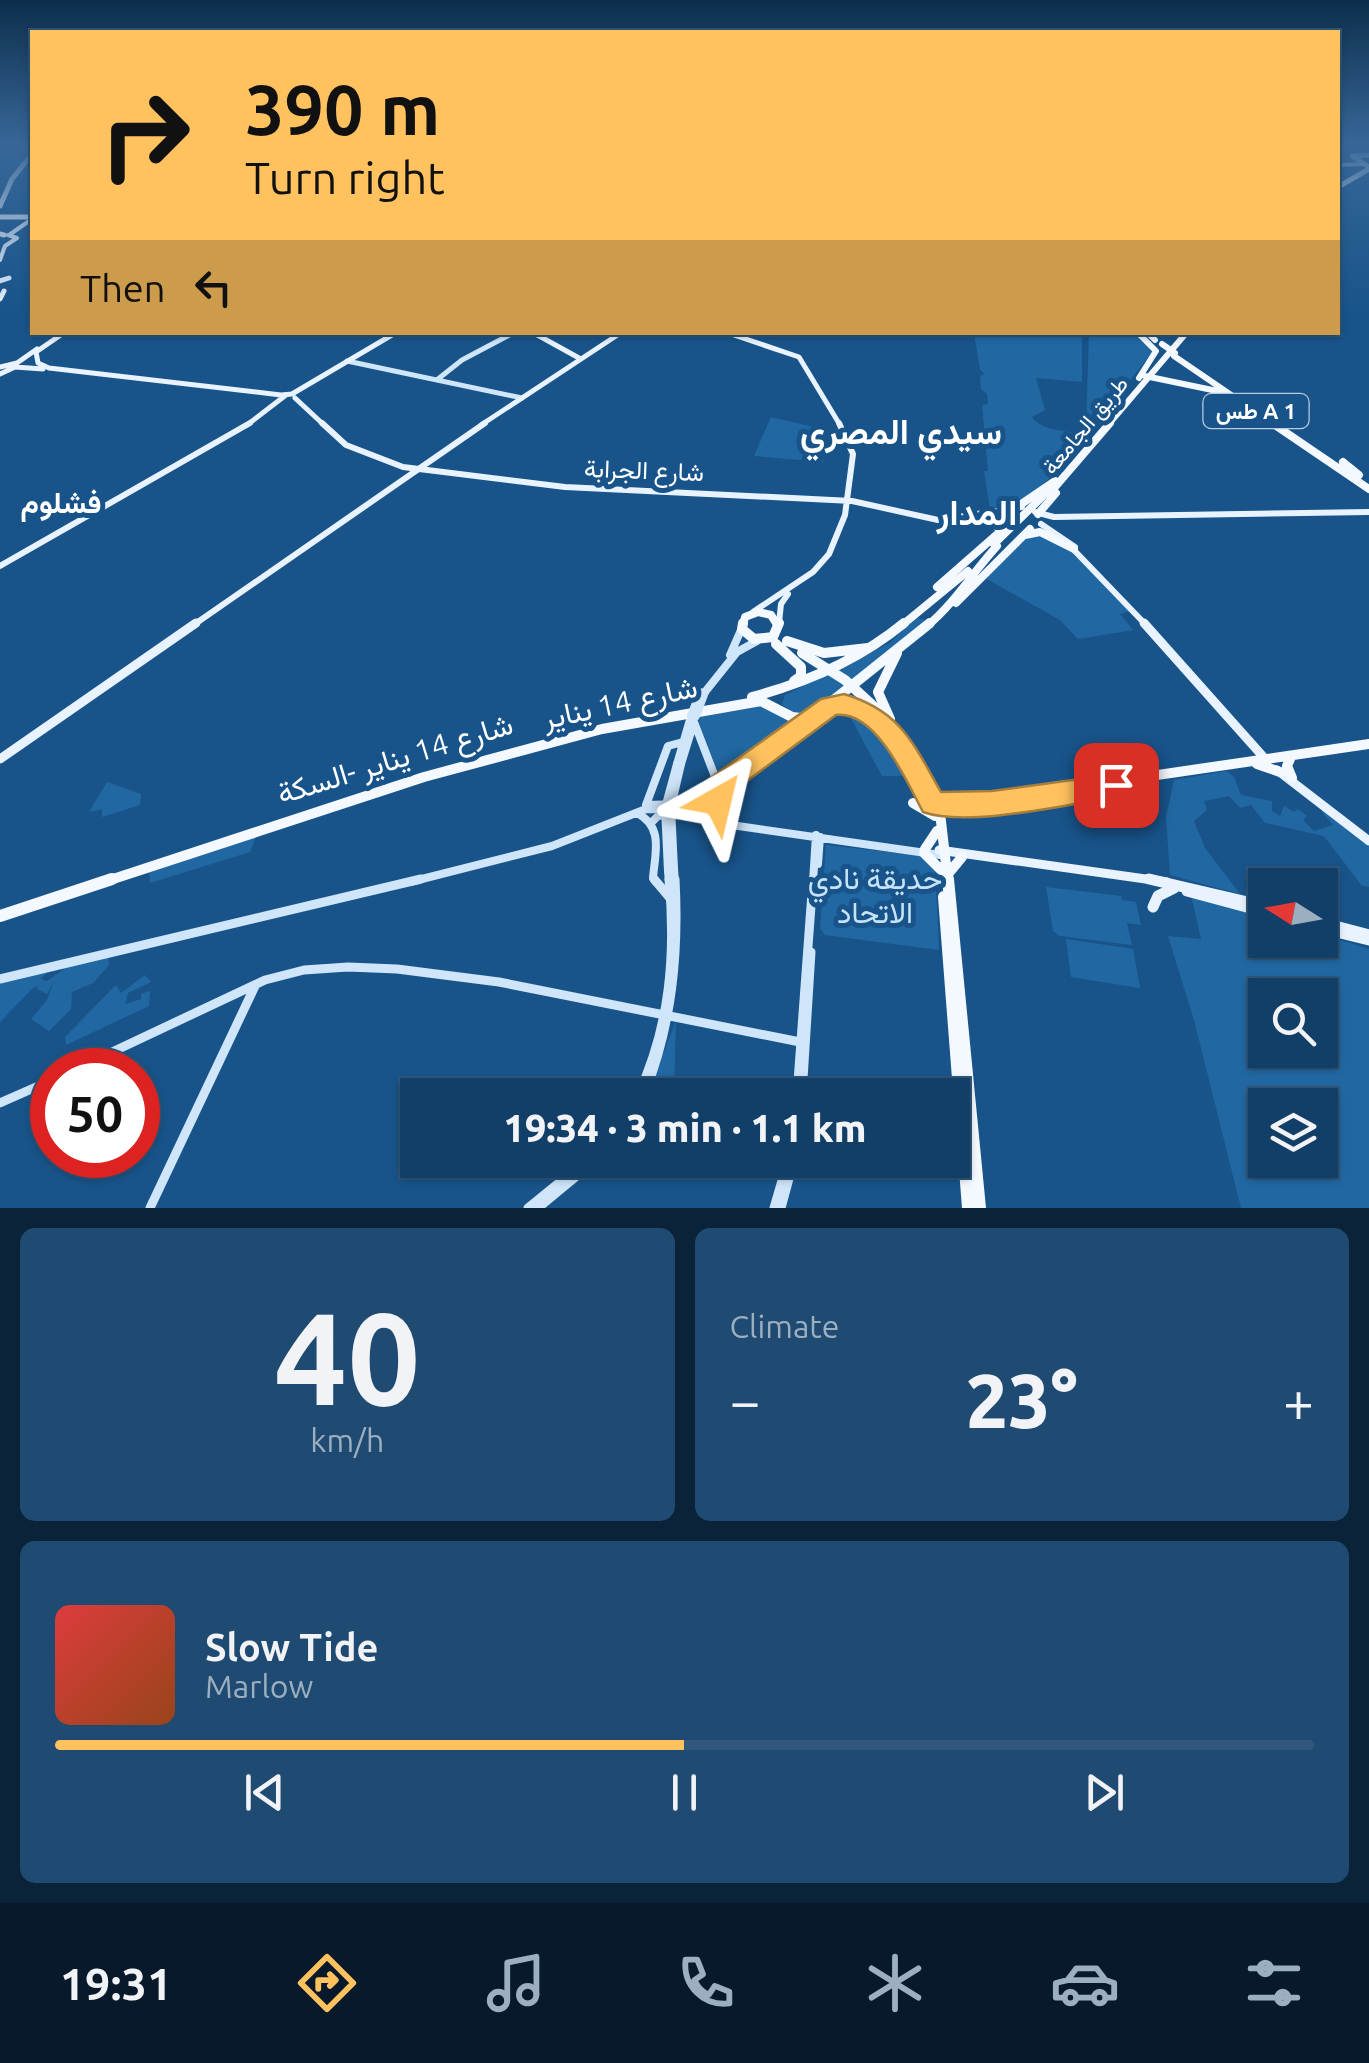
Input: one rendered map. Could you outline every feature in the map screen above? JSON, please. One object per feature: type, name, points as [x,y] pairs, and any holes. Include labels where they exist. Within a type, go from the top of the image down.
[{"type":"highway","points":[[0,217],[28,219]]},
{"type":"highway","points":[[0,225],[5,220],[28,219]]},
{"type":"highway","points":[[1144,335],[1156,350],[1143,377],[1218,390],[1248,406]]},
{"type":"highway","points":[[1146,335],[1195,374],[1194,382],[1178,383],[1164,378],[1160,372],[1162,362]]},
{"type":"highway","name":"طريق الجامعة","points":[[1048,493],[1181,335]]},
{"type":"highway","name":"طريق الجامعة","points":[[1048,493],[1181,335]]},
{"type":"highway","points":[[1182,335],[1184,354],[1224,386]]},
{"type":"highway","name":"طس A 1","points":[[1175,356],[1369,487]]},
{"type":"highway","name":"طس A 1","points":[[1175,356],[1369,487]]},
{"type":"highway","points":[[1133,395],[1149,384],[1172,384]]},
{"type":"highway","points":[[793,686],[780,696],[779,708],[792,717],[808,720],[830,706],[929,626],[1037,522],[1068,471]]},
{"type":"highway","points":[[1015,508],[1058,479]]},
{"type":"highway","points":[[922,604],[964,574],[1048,493]]},
{"type":"highway","points":[[973,520],[996,525],[1000,531]]},
{"type":"highway","points":[[922,604],[1010,522]]},
{"type":"highway","points":[[1014,541],[1037,532],[1074,549]]},
{"type":"highway","points":[[946,610],[968,576],[996,545]]},
{"type":"highway","name":"شارع 14 يناير -السكة","points":[[16,908],[438,768],[600,725],[793,686],[876,647],[912,618],[922,604]]},
{"type":"highway","points":[[779,626],[770,614],[751,613],[742,620],[742,629],[749,637],[824,653],[876,647]]},
{"type":"highway","points":[[912,618],[923,615],[929,626]]},
{"type":"highway","points":[[773,641],[779,626]]},
{"type":"highway","points":[[773,641],[779,626]]},
{"type":"highway","points":[[773,641],[841,682],[893,726]]},
{"type":"highway","points":[[772,692],[802,674],[799,664],[773,641]]},
{"type":"highway","points":[[898,652],[878,692],[936,810],[938,858],[980,1208]]},
{"type":"highway","name":"شارع 14 يناير","points":[[16,908],[39,904],[424,777],[592,731],[752,702],[767,702],[779,708]]},
{"type":"highway","points":[[830,706],[861,708],[900,744]]},
{"type":"highway","points":[[881,716],[936,810],[968,1208]]},
{"type":"highway","points":[[915,803],[936,810],[1002,802],[1369,745]]},
{"type":"highway","points":[[936,810],[1369,745]]},
{"type":"highway","points":[[1290,759],[1287,766],[1292,778]]},
{"type":"highway","points":[[1137,766],[1156,775]]},
{"type":"highway","points":[[915,803],[924,798],[926,788]]},
{"type":"highway","points":[[938,858],[962,857]]},
{"type":"highway","points":[[0,916],[39,904]]},
{"type":"highway","points":[[0,916],[16,908]]},
{"type":"main road","points":[[3,235],[19,232],[28,219]]},
{"type":"main road","points":[[1,251],[28,219]]},
{"type":"main road","points":[[3,235],[17,236]]},
{"type":"main road","points":[[1,292],[9,278]]},
{"type":"main road","points":[[37,360],[38,351],[59,335]]},
{"type":"main road","points":[[20,363],[59,335]]},
{"type":"main road","points":[[0,568],[393,335]]},
{"type":"main road","points":[[437,380],[462,360],[509,335]]},
{"type":"main road","points":[[537,335],[579,358]]},
{"type":"main road","points":[[0,759],[615,335]]},
{"type":"main road","points":[[737,335],[797,355],[855,446],[850,502],[822,564],[751,613]]},
{"type":"main road","points":[[0,370],[37,360],[50,368],[290,397]]},
{"type":"main road","points":[[346,362],[466,387]]},
{"type":"main road","points":[[346,362],[521,399]]},
{"type":"main road","points":[[20,363],[290,397]]},
{"type":"main road","points":[[0,568],[236,433],[290,397]]},
{"type":"main road","name":"شارع الجرابة","points":[[290,397],[344,446],[415,472]]},
{"type":"main road","name":"شارع الجرابة","points":[[324,429],[346,445],[415,472],[552,488],[850,502],[937,522],[1037,522]]},
{"type":"main road","name":"شارع الجرابة","points":[[671,492],[850,502]]},
{"type":"main road","points":[[826,501],[840,507],[846,515]]},
{"type":"main road","points":[[779,626],[785,597],[832,555],[850,502]]},
{"type":"main road","points":[[1010,522],[1007,512],[1015,508],[1082,552],[1266,761],[1321,802]]},
{"type":"main road","name":"شارع الجرابة","points":[[973,520],[1015,508]]},
{"type":"main road","points":[[1037,522],[1369,513]]},
{"type":"main road","points":[[1037,522],[1106,579],[1266,761],[1369,838]]},
{"type":"main road","points":[[647,1078],[676,978],[665,808],[702,692],[736,648],[742,629]]},
{"type":"main road","points":[[702,692],[737,652],[773,641]]},
{"type":"main road","points":[[0,978],[384,884],[534,852],[640,810],[680,804],[710,794],[819,714]]},
{"type":"main road","points":[[779,744],[792,730],[792,717]]},
{"type":"main road","points":[[694,718],[719,787]]},
{"type":"main road","points":[[640,810],[655,790],[668,746],[695,742],[704,746]]},
{"type":"main road","points":[[655,790],[665,798],[697,798]]},
{"type":"main road","points":[[710,794],[718,801],[711,810]]},
{"type":"main road","points":[[697,798],[699,807],[711,810],[723,822],[938,858],[1168,882],[1248,904]]},
{"type":"main road","points":[[640,810],[711,810]]},
{"type":"main road","points":[[640,810],[658,835],[653,878],[671,900]]},
{"type":"main road","points":[[652,822],[658,816],[681,816],[697,810]]},
{"type":"main road","points":[[801,1078],[818,836]]},
{"type":"main road","points":[[938,858],[962,857],[1174,888],[1248,905]]},
{"type":"main road","points":[[658,884],[672,873]]},
{"type":"main road","points":[[668,1015],[672,873]]},
{"type":"main road","points":[[1153,907],[1161,893],[1174,888]]},
{"type":"main road","points":[[1338,929],[1369,937]]},
{"type":"main road","points":[[121,1048],[256,985],[294,972],[348,968],[502,984],[803,1043]]},
{"type":"main road","points":[[150,1208],[256,985]]},
{"type":"main road","points":[[0,1104],[30,1090]]},
{"type":"main road","points":[[528,1208],[565,1178]]},
{"type":"main road","points":[[538,1208],[574,1178]]},
{"type":"main road","points":[[777,1208],[786,1178]]},
{"type":"green space","points":[[974,335],[1082,335],[1082,382],[1036,378],[1045,410],[1032,417],[1049,428],[1084,435],[1045,483],[1021,499],[990,510],[984,471],[988,471],[982,405],[988,404],[987,394],[981,389],[980,376],[985,374],[980,370]]},
{"type":"green space","points":[[1089,335],[1135,335],[1153,351],[1092,429],[1086,428]]},
{"type":"green space","points":[[771,417],[822,429],[828,440],[823,462],[754,456]]},
{"type":"green space","points":[[1033,533],[1076,552],[1130,611],[1120,614],[1133,630],[1078,639],[1060,620],[985,578],[1007,552]]},
{"type":"green space","points":[[916,617],[927,621],[805,716],[795,715],[782,704],[785,695],[890,643]]},
{"type":"green space","points":[[759,703],[789,721],[788,729],[719,775],[699,722],[701,714]]},
{"type":"green space","points":[[846,709],[866,717],[910,771],[905,776],[882,776]]},
{"type":"green space","points":[[1226,771],[1234,777],[1241,795],[1272,801],[1272,811],[1280,816],[1284,806],[1294,812],[1298,809],[1307,816],[1303,820],[1314,831],[1333,825],[1321,811],[1327,812],[1369,844],[1369,887],[1362,886],[1324,836],[1265,823],[1251,805],[1240,808],[1229,796],[1204,801],[1207,810],[1194,821],[1205,848],[1240,894],[1170,875],[1166,817],[1174,780]]},
{"type":"green space","points":[[107,782],[141,794],[140,805],[102,817],[102,809],[89,812]]},
{"type":"green space","points":[[257,834],[250,852],[150,883],[149,872]]},
{"type":"green space","name":"حديقة نادي الاتحاد","points":[[826,845],[925,856],[935,868],[939,950],[825,935],[820,928]]},
{"type":"green space","points":[[1046,887],[1121,896],[1122,900],[1136,902],[1141,925],[1127,923],[1132,945],[1060,936],[1053,931]]},
{"type":"green space","points":[[1191,895],[1248,912],[1248,958],[1338,958],[1338,940],[1369,949],[1369,1208],[1241,1208],[1194,1020],[1168,936],[1201,939]]},
{"type":"green space","points":[[1066,939],[1133,949],[1140,988],[1071,977]]},
{"type":"green space","points":[[108,956],[109,965],[93,983],[72,992],[71,1009],[49,1031],[31,1019],[47,1000],[54,981],[47,994],[37,989],[39,986],[33,988],[0,1022],[0,984],[47,972],[41,979],[47,981],[71,964]]},
{"type":"green space","points":[[145,975],[151,982],[128,993],[125,1004],[150,991],[149,1006],[66,1045],[65,1037],[116,985],[121,993]]},
{"type":"green space","points":[[676,1021],[674,1078],[654,1078]]},
{"type":"district","name":"سيدي المصري","points":[[901,432]]},
{"type":"district","name":"فشلوم","points":[[61,503]]},
{"type":"district","name":"المدار","points":[[977,513]]},
{"type":"route","points":[[718,801],[710,794],[830,706],[844,704],[866,711],[900,744],[933,804],[992,803],[1116,785]]}]
